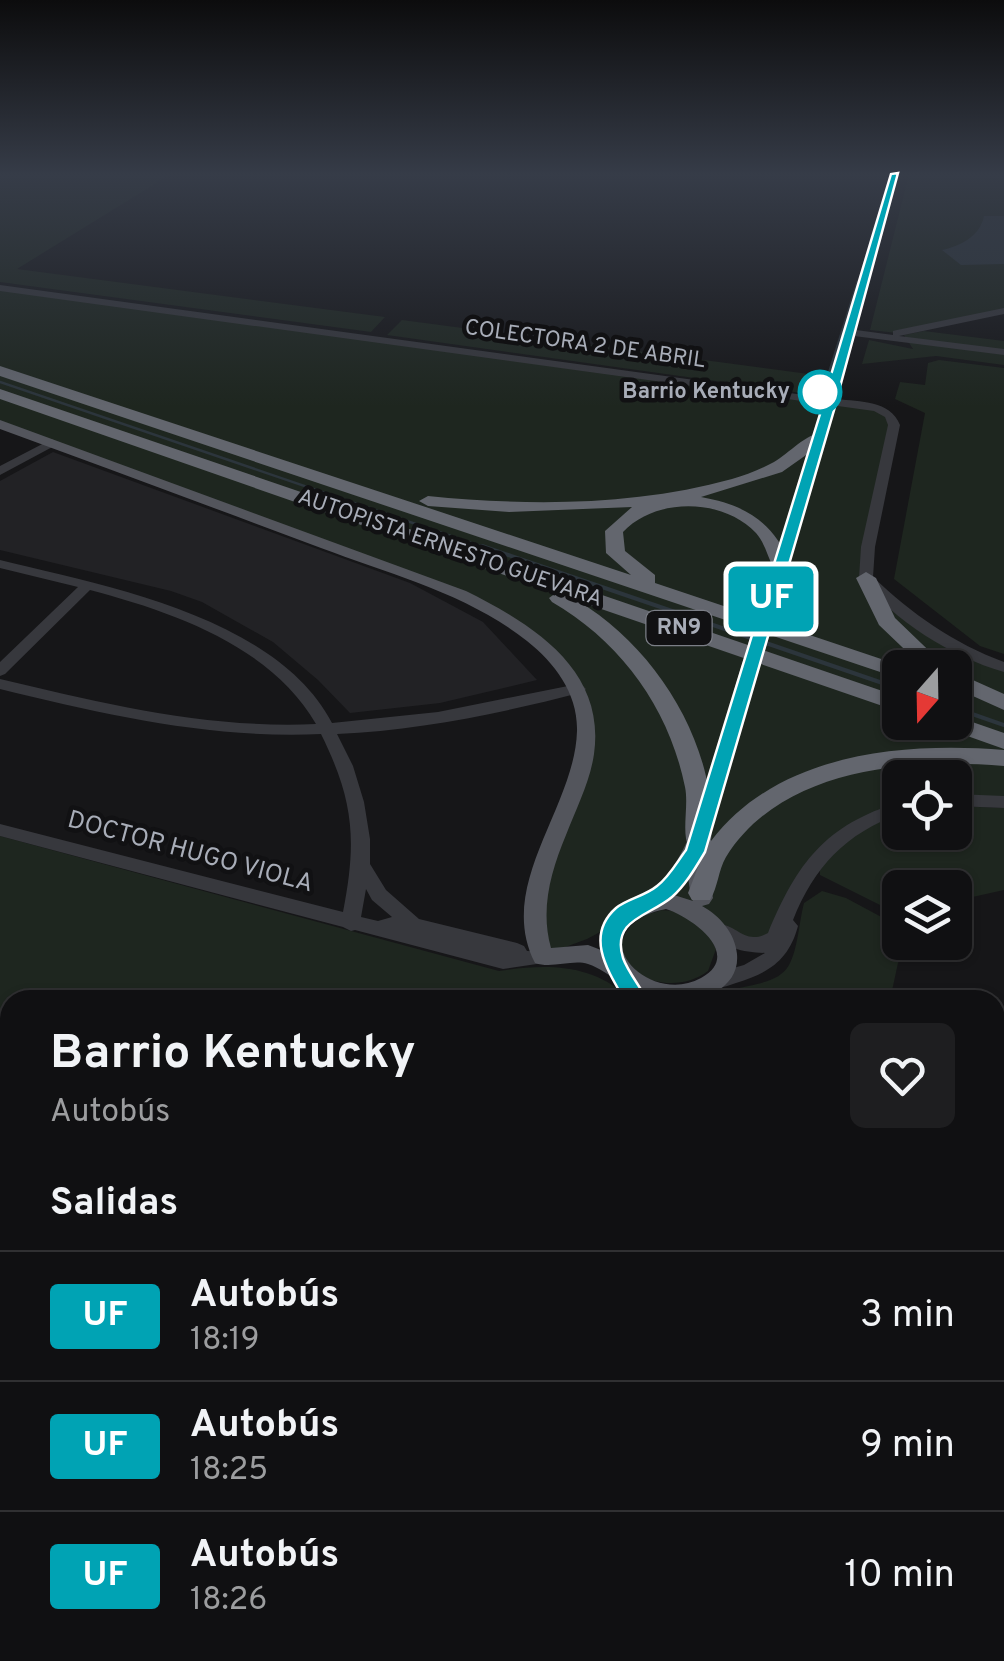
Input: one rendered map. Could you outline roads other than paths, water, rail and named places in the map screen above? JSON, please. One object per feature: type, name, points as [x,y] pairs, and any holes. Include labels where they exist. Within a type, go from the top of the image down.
[{"type":"highway","name":"AUTOPISTA ERNESTO GUEVARA","points":[[0,371],[882,665]]},
{"type":"highway","name":"AUTOPISTA ERNESTO GUEVARA","points":[[0,394],[882,699]]},
{"type":"highway","points":[[344,484],[481,507],[551,507],[666,495],[749,479],[777,467],[820,437]]},
{"type":"highway","points":[[666,495],[733,503],[761,516],[788,543]]},
{"type":"highway","points":[[688,600],[652,582],[616,553],[614,532],[621,520],[634,512],[666,504],[715,505],[757,524],[767,534],[781,565]]},
{"type":"highway","points":[[459,552],[562,600],[600,623],[629,651],[664,708],[696,780],[701,804],[697,847]]},
{"type":"highway","points":[[866,578],[886,622],[916,650]]},
{"type":"highway","points":[[972,688],[1004,705]]},
{"type":"highway","points":[[972,695],[1004,705]]},
{"type":"highway","points":[[972,730],[1004,741]]},
{"type":"highway","points":[[701,893],[710,859],[721,844],[761,807],[805,780],[835,768],[903,755],[1004,758]]},
{"type":"main road","points":[[631,990],[609,947],[615,924],[624,914],[669,888],[697,847],[830,400]]},
{"type":"main road","points":[[0,424],[460,594],[533,635],[560,661],[578,690],[587,736],[576,782],[558,824],[536,900],[535,935],[542,955]]},
{"type":"main road","points":[[695,990],[721,973],[727,952],[701,893],[697,847]]},
{"type":"main road","points":[[650,902],[682,904],[715,924]]},
{"type":"main road","name":"DOCTOR HUGO VIOLA","points":[[542,955],[615,924]]},
{"type":"main road","name":"DOCTOR HUGO VIOLA","points":[[542,955],[588,954],[622,973]]},
{"type":"main road","points":[[622,973],[650,990]]},
{"type":"street","points":[[830,400],[872,252]]},
{"type":"street","name":"COLECTORA 2 DE ABRIL","points":[[0,288],[877,408],[894,420],[866,578]]},
{"type":"street","points":[[896,338],[897,333],[1004,311]]},
{"type":"street","points":[[848,332],[1004,352]]},
{"type":"street","points":[[0,471],[52,443]]},
{"type":"street","points":[[0,564],[166,607],[231,636],[294,684],[340,751],[356,803],[367,902],[358,926]]},
{"type":"street","points":[[866,578],[922,630],[943,643],[1004,667]]},
{"type":"street","points":[[0,671],[88,586]]},
{"type":"street","points":[[0,684],[162,720],[245,729],[328,729],[448,719],[578,690]]},
{"type":"street","points":[[972,801],[1004,802]]},
{"type":"street","points":[[715,924],[740,944],[766,945],[776,938],[803,876],[832,840],[882,813]]},
{"type":"street","name":"DOCTOR HUGO VIOLA","points":[[0,830],[503,961],[542,955]]},
{"type":"street","points":[[366,873],[390,906],[416,926]]},
{"type":"street","points":[[712,982],[766,966],[780,954],[790,911]]},
{"type":"street","name":"DOCTOR HUGO VIOLA","points":[[358,926],[416,926],[542,955]]},
{"type":"waterway","points":[[860,278],[868,252]]},
{"type":"waterway","points":[[829,373],[858,281]]},
{"type":"waterway","points":[[0,382],[489,549]]},
{"type":"waterway","points":[[482,546],[754,639]]},
{"type":"waterway","points":[[763,642],[882,683]]},
{"type":"waterway","points":[[972,714],[1004,725]]},
{"type":"place","name":"Barrio Kentucky","points":[[820,392]]}]
